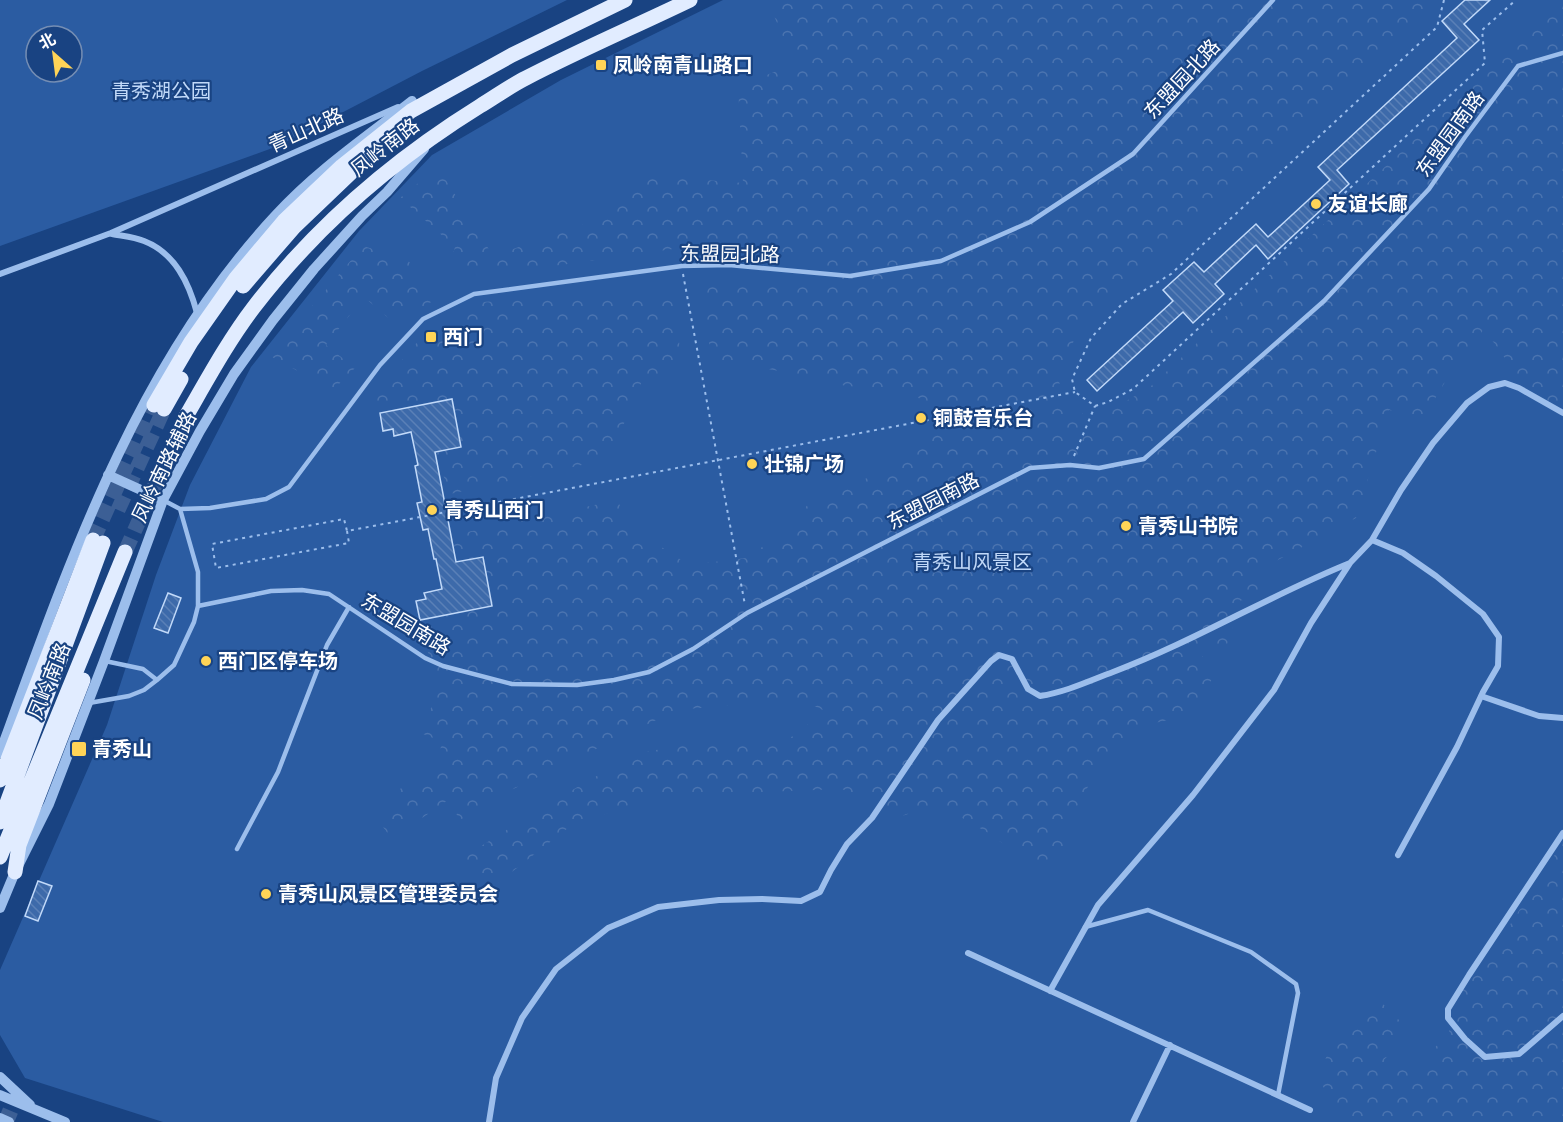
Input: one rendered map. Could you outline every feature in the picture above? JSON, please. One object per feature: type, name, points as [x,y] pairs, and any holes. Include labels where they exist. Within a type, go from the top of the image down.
[{"type":"main road","name":"凤岭南路","points":[[159,407],[238,294],[294,227],[356,167],[416,120],[512,55],[625,0]]},
{"type":"main road","name":"凤岭南路","points":[[185,418],[219,359],[254,307],[298,254],[349,202],[385,171],[440,131],[525,79],[690,0]]},
{"type":"main road","name":"凤岭南路","points":[[0,780],[98,542],[4,823]]},
{"type":"main road","name":"凤岭南路","points":[[4,823],[125,552]]},
{"type":"main road","points":[[15,872],[19,845],[90,662],[104,601]]},
{"type":"main road","points":[[0,857],[4,823]]},
{"type":"street","name":"青山北路","points":[[0,274],[111,233],[512,55]]},
{"type":"street","points":[[0,753],[33,662],[108,475],[167,361],[228,270],[277,214],[322,171],[412,101]]},
{"type":"street","name":"凤岭南路辅路","points":[[0,908],[49,804],[163,500],[200,431],[234,374],[314,268],[387,192],[440,131]]},
{"type":"street","points":[[111,233],[143,240],[170,257],[184,277],[197,314]]},
{"type":"street","points":[[1050,991],[1098,905],[1193,795],[1274,690],[1311,623],[1350,563],[1372,540],[1401,490],[1433,443],[1467,403],[1489,387],[1505,383],[1519,388],[1563,413]]},
{"type":"street","points":[[108,475],[163,500]]},
{"type":"street","points":[[1372,540],[1402,553],[1436,576],[1483,614],[1499,637],[1498,666],[1398,855]]},
{"type":"street","points":[[489,1122],[496,1078],[522,1018],[556,969],[609,928],[658,907],[719,900],[801,901],[820,892],[847,844],[873,818],[938,720],[991,660],[999,655],[1012,659],[1028,689],[1040,696],[1058,693],[1147,659],[1311,579],[1350,563]]},
{"type":"street","points":[[1481,696],[1539,716],[1563,718]]},
{"type":"street","points":[[1563,833],[1469,975],[1448,1009],[1448,1018],[1465,1039],[1485,1057],[1519,1054],[1563,1016]]},
{"type":"street","points":[[968,953],[1310,1110]]},
{"type":"street","points":[[1133,1122],[1170,1046]]},
{"type":"street","points":[[0,1077],[34,1110]]},
{"type":"street","points":[[0,1095],[65,1122]]},
{"type":"street","points":[[0,1118],[9,1122]]},
{"type":"lane","name":"东盟园北路","points":[[180,509],[210,508],[266,499],[289,487],[380,365],[401,342],[423,320],[474,294],[682,266],[729,265],[849,276],[941,261],[1030,222],[1133,154],[1273,0]]},
{"type":"lane","name":"东盟园南路","points":[[198,606],[271,591],[302,590],[329,594],[425,658],[443,666],[512,684],[577,685],[648,672],[693,649],[747,613],[1030,468],[1070,465],[1100,468],[1144,459],[1324,301],[1429,189],[1518,66],[1563,53]]},
{"type":"lane","points":[[88,703],[129,696],[144,690],[158,680],[174,665],[194,622],[198,606],[198,572],[180,509],[163,500]]},
{"type":"lane","points":[[237,849],[278,772],[327,645],[349,607]]},
{"type":"lane","points":[[104,661],[143,669],[158,680]]},
{"type":"lane","points":[[1085,927],[1148,910],[1251,952],[1296,984],[1298,993],[1278,1095]]},
{"type":"path","points":[[1095,406],[1075,392],[1072,379],[1091,338],[1122,304],[1170,274],[1437,27],[1444,0]]},
{"type":"path","points":[[1070,465],[1095,406],[1133,389],[1485,63],[1482,30],[1516,0]]},
{"type":"path","points":[[682,266],[747,613]]},
{"type":"path","points":[[347,531],[1075,392]]},
{"type":"path","points":[[344,519],[347,531],[349,543],[216,568],[212,544],[344,519]]},
{"type":"green space","name":"青秀湖公园","points":[[0,0],[567,0],[422,71],[278,146],[0,246]]},
{"type":"green space","name":"青秀山风景区","points":[[723,0],[1563,0],[1563,1122],[163,1122],[25,1078],[0,1035],[0,970],[107,725],[156,575],[190,485],[251,367],[359,231],[432,155],[561,80]]},
{"type":"green space","points":[[767,0],[1436,0],[1078,331],[1058,378],[1065,402],[1086,416],[1118,406],[1150,387],[1563,0],[1563,412],[1544,413],[1484,329],[1451,372],[1424,417],[1389,410],[1356,518],[1261,569],[1266,617],[1241,600],[1226,648],[1197,649],[1215,674],[1201,697],[1182,717],[1150,724],[1095,774],[1064,830],[1070,852],[1032,865],[990,834],[938,804],[899,817],[842,789],[653,796],[568,828],[489,890],[464,857],[541,808],[635,754],[714,739],[790,738],[825,711],[799,699],[677,710],[505,793],[460,820],[448,800],[392,839],[383,827],[405,779],[425,786],[443,742],[423,734],[437,688],[420,620],[492,605],[483,557],[456,563],[453,535],[618,500],[626,524],[689,565],[746,558],[789,529],[812,499],[850,487],[929,445],[930,404],[901,389],[846,386],[750,366],[713,364],[703,311],[708,287],[824,280],[827,265],[811,253],[673,249],[498,274],[460,266],[452,258],[455,247],[400,198],[438,167],[493,256],[608,216],[642,175],[743,183],[738,86],[795,64]]},
{"type":"green space","points":[[363,246],[407,259],[437,299],[393,322],[364,297],[326,345],[355,368],[333,390],[270,356]]},
{"type":"green space","points":[[671,293],[683,366],[642,381],[609,459],[450,494],[435,452],[461,446],[452,399],[380,413],[371,397],[419,340],[480,302]]},
{"type":"green space","points":[[1563,842],[1563,1122],[1350,1122],[1318,1080],[1328,1052],[1377,998],[1410,1031],[1384,1060],[1413,1075],[1434,1048],[1448,1036],[1457,996],[1488,959]]},
{"type":"building","name":"友谊长廊","points":[[1465,0],[1490,0],[1464,24],[1479,40],[1337,170],[1349,184],[1268,259],[1256,245],[1215,284],[1224,294],[1193,323],[1183,312],[1097,391],[1087,380],[1173,301],[1163,290],[1194,262],[1204,272],[1256,224],[1268,237],[1330,180],[1318,167],[1457,38],[1442,21]]},
{"type":"building","name":"青秀山西门","points":[[452,399],[461,447],[435,452],[456,562],[483,557],[492,606],[420,620],[416,601],[426,599],[424,593],[442,589],[428,529],[423,530],[417,503],[422,502],[411,432],[394,436],[393,429],[383,431],[380,413]]},
{"type":"building","points":[[168,593],[181,598],[168,633],[154,628]]},
{"type":"building","points":[[38,881],[52,886],[38,921],[25,916]]},
{"type":"tunnel","points":[[93,540],[154,405]]},
{"type":"tunnel","points":[[118,510],[164,409]]},
{"type":"tunnel","points":[[125,552],[185,418]]},
{"type":"tunnel","points":[[0,1115],[17,1122]]},
{"type":"place","name":"凤岭南青山路口","points":[[601,65]]},
{"type":"place","name":"友谊长廊","points":[[1316,204]]},
{"type":"place","name":"西门","points":[[431,337]]},
{"type":"place","name":"铜鼓音乐台","points":[[921,418]]},
{"type":"place","name":"壮锦广场","points":[[752,464]]},
{"type":"place","name":"青秀山西门","points":[[432,510]]},
{"type":"place","name":"青秀山书院","points":[[1126,526]]},
{"type":"place","name":"西门区停车场","points":[[206,661]]},
{"type":"place","name":"青秀山","points":[[79,749]]},
{"type":"place","name":"青秀山风景区管理委员会","points":[[266,894]]}]
